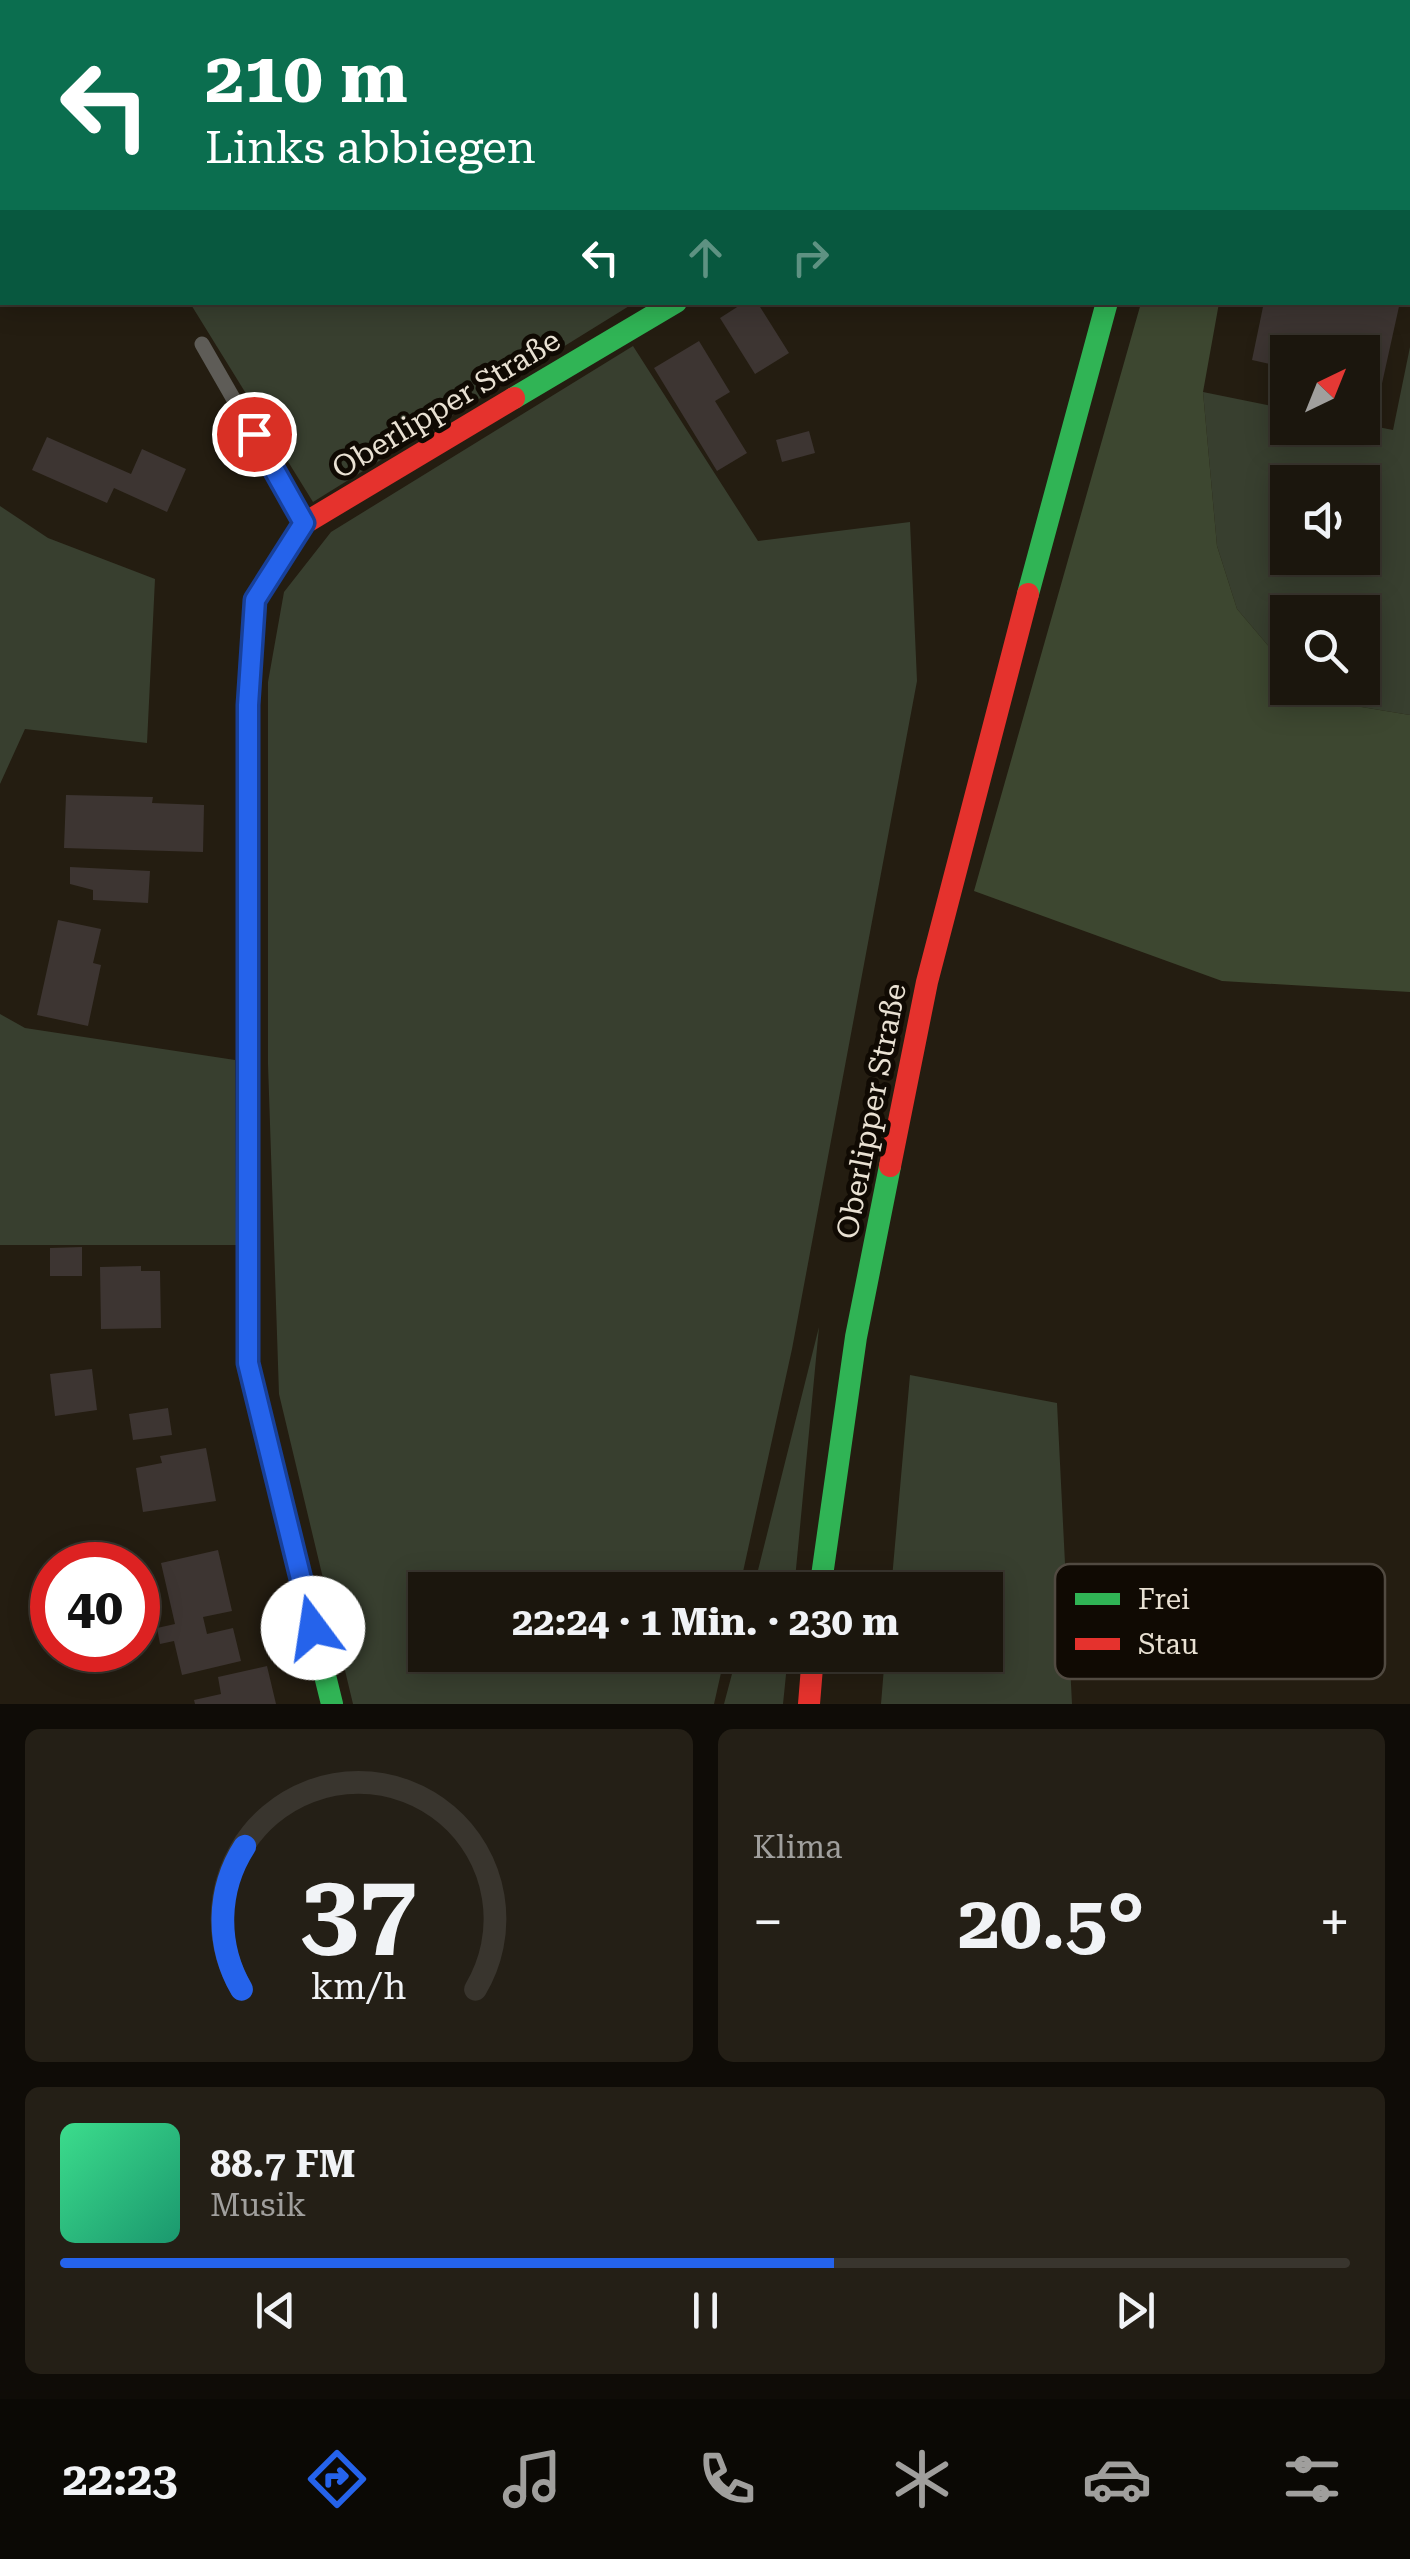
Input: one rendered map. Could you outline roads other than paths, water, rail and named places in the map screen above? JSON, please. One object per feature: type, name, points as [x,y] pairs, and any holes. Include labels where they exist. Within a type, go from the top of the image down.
[{"type":"street","name":"Oberlipper Straße","points":[[332,1704],[248,1363],[248,705],[255,600],[304,523],[671,305]]},
{"type":"street","name":"Oberlipper Straße","points":[[823,1572],[856,1337],[927,982],[1106,305]]},
{"type":"street","points":[[808,1704],[811,1672]]},
{"type":"lane","points":[[202,344],[304,523]]}]
